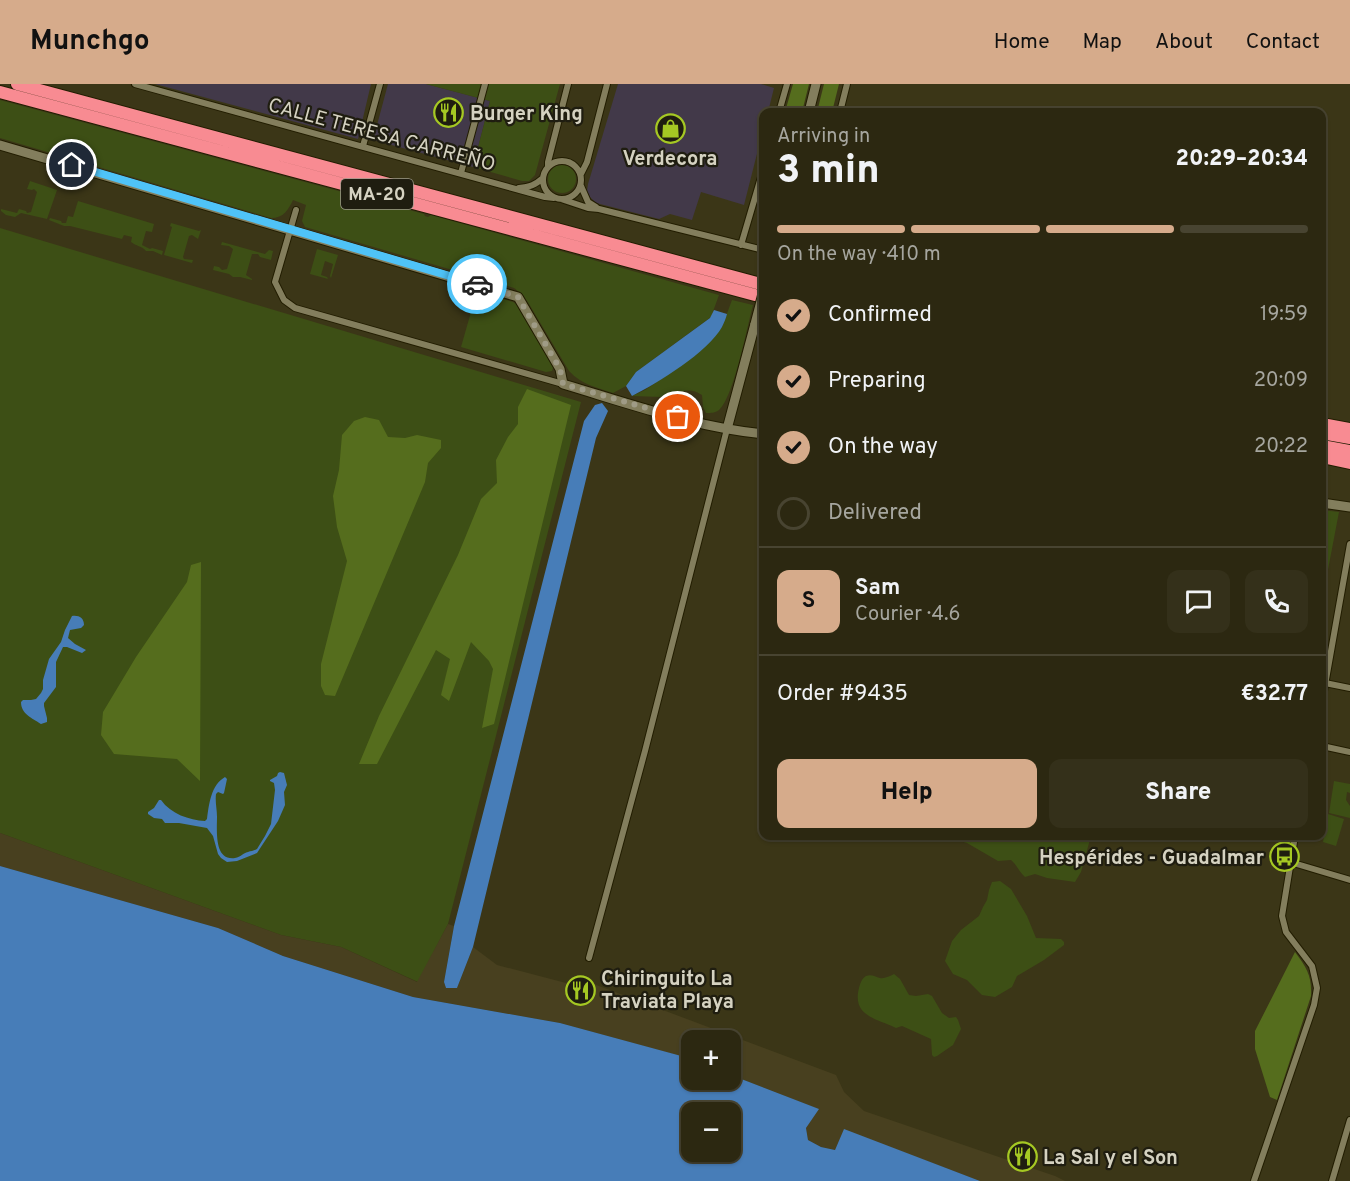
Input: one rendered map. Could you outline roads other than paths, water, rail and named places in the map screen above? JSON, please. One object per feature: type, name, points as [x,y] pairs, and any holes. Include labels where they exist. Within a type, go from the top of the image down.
[{"type":"highway","name":"MA-20","points":[[17,84],[758,289]]},
{"type":"highway","name":"MA-20","points":[[0,92],[758,289]]},
{"type":"highway","points":[[1326,425],[1350,429]]},
{"type":"highway","points":[[1326,434],[1350,438]]},
{"type":"highway","points":[[1326,447],[1350,451]]},
{"type":"highway","points":[[1326,458],[1350,463]]},
{"type":"street","name":"CALLE TERESA CARREÑO","points":[[135,84],[588,208],[759,249]]},
{"type":"street","points":[[363,146],[380,84]]},
{"type":"street","points":[[461,173],[485,84]]},
{"type":"street","points":[[568,84],[543,178],[545,189],[557,198],[567,199],[573,196],[581,186]]},
{"type":"street","points":[[581,174],[587,162],[607,84]]},
{"type":"street","points":[[780,108],[787,84]]},
{"type":"street","points":[[810,108],[816,84]]},
{"type":"street","points":[[841,108],[847,84]]},
{"type":"street","points":[[0,145],[518,297],[560,369],[563,384]]},
{"type":"street","points":[[548,166],[560,160],[567,161],[578,168],[581,174],[581,186],[588,202],[598,209]]},
{"type":"street","name":"CALLE TERESA CARREÑO","points":[[516,188],[528,187],[543,178]]},
{"type":"street","points":[[741,245],[759,184]]},
{"type":"street","points":[[296,210],[275,282],[284,300],[295,308],[632,404],[727,429],[759,433]]},
{"type":"street","points":[[589,958],[648,740],[755,324],[758,289]]},
{"type":"street","points":[[1326,504],[1350,507]]},
{"type":"street","points":[[1326,678],[1350,544]]},
{"type":"street","points":[[1326,683],[1350,688]]},
{"type":"street","points":[[1326,747],[1350,752]]},
{"type":"street","points":[[1254,1181],[1314,1005],[1317,988],[1312,966],[1290,939],[1283,922],[1282,908],[1294,840]]},
{"type":"street","points":[[1291,859],[1350,880]]},
{"type":"street","points":[[1332,1181],[1350,1119]]},
{"type":"water","points":[[714,310],[727,314],[715,337],[682,366],[632,396],[626,386],[636,372],[710,318]]},
{"type":"water","points":[[602,403],[608,411],[596,438],[473,947],[457,988],[446,988],[444,982],[454,926],[584,421],[595,405]]},
{"type":"water","points":[[72,616],[81,618],[84,625],[81,628],[70,630],[68,638],[86,650],[82,653],[63,647],[56,662],[56,687],[44,703],[47,722],[41,724],[25,713],[21,702],[36,699],[41,693],[49,659],[61,642]]},
{"type":"water","points":[[280,772],[284,773],[287,785],[284,792],[285,805],[278,821],[257,853],[237,861],[227,862],[221,858],[213,836],[207,828],[165,823],[162,819],[148,814],[161,800],[181,815],[205,821],[214,790],[220,780],[225,777],[227,779],[224,793],[216,794],[217,837],[223,855],[235,858],[257,849],[265,836],[271,824],[275,790],[274,783],[270,780]]},
{"type":"water","points":[[0,866],[218,928],[283,956],[413,997],[560,1023],[681,1056],[681,1090],[741,1090],[741,1079],[819,1109],[806,1128],[808,1140],[821,1147],[835,1150],[844,1129],[980,1181],[0,1181]]},
{"type":"place","name":"Burger King","points":[[449,113]]},
{"type":"place","name":"Verdecora","points":[[670,128]]},
{"type":"place","name":"Hespérides - Guadalmar","points":[[1285,857]]},
{"type":"place","name":"Chiringuito La Traviata Playa","points":[[580,990]]},
{"type":"place","name":"La Sal y el Son","points":[[1022,1157]]}]
